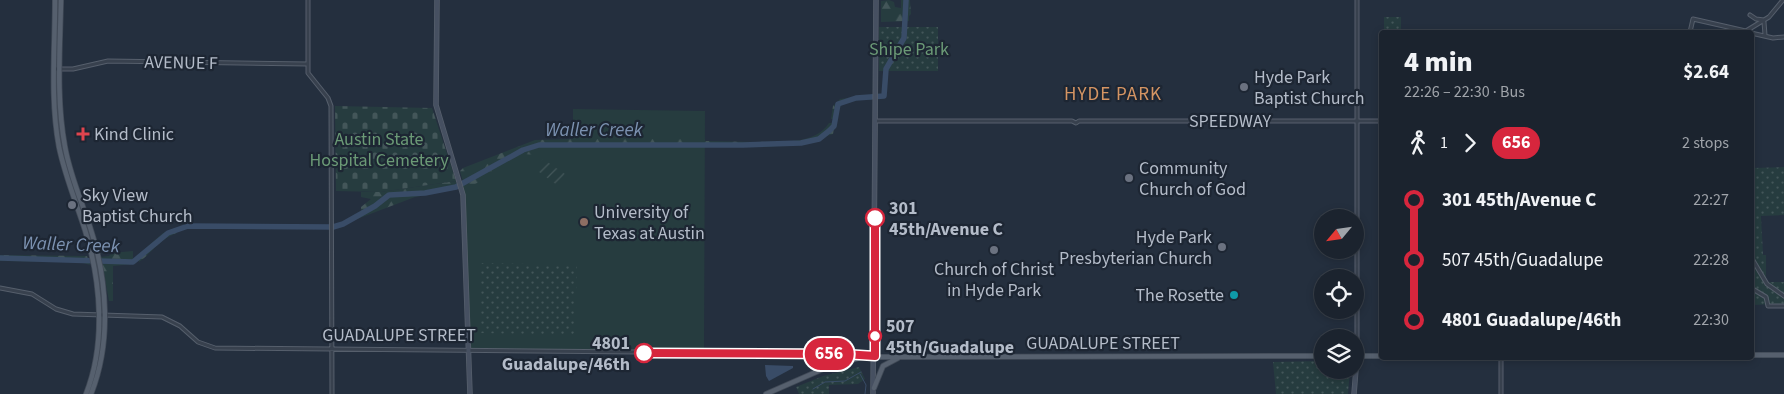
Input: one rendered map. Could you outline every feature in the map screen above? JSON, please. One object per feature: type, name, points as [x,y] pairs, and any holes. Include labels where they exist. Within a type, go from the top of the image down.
[{"type":"main road","points":[[55,0],[58,119],[65,172],[95,256],[104,315],[101,360],[92,394]]},
{"type":"main road","points":[[57,69],[60,0]]},
{"type":"main road","points":[[437,0],[436,108],[461,189],[470,394]]},
{"type":"main road","points":[[873,394],[875,356],[876,0]]},
{"type":"main road","points":[[86,394],[95,359],[98,315],[96,262]]},
{"type":"main road","points":[[1754,355],[1784,355]]},
{"type":"main road","points":[[874,388],[884,365],[902,356]]},
{"type":"main road","name":"GUADALUPE STREET","points":[[862,357],[1314,356]]},
{"type":"main road","points":[[1364,356],[1379,356]]},
{"type":"main road","points":[[766,394],[824,368],[862,357]]},
{"type":"main road","points":[[1354,394],[1355,379]]},
{"type":"street","points":[[308,0],[308,64],[310,76],[328,98],[330,106],[332,394]]},
{"type":"street","points":[[1356,329],[1357,0]]},
{"type":"street","points":[[1751,30],[1764,20],[1783,0]]},
{"type":"street","points":[[1750,15],[1756,19],[1764,20]]},
{"type":"street","points":[[1690,30],[1693,19],[1740,30]]},
{"type":"street","points":[[1764,20],[1762,29],[1765,36]]},
{"type":"street","points":[[1754,33],[1784,37]]},
{"type":"street","name":"AVENUE F","points":[[57,69],[73,69],[108,61],[308,64]]},
{"type":"street","name":"SPEEDWAY","points":[[876,121],[1379,121]]},
{"type":"street","points":[[1754,262],[1767,284],[1784,296]]},
{"type":"street","name":"GUADALUPE STREET","points":[[0,288],[32,294],[63,312],[98,315],[162,316],[180,326],[198,342],[215,348],[844,354],[862,357]]},
{"type":"street","points":[[1754,290],[1766,297],[1768,306],[1784,306]]},
{"type":"street","points":[[1501,360],[1501,394]]},
{"type":"green space","points":[[889,0],[894,2],[895,7],[901,8],[901,0],[910,0],[911,14],[909,21],[881,22],[881,1]]},
{"type":"green space","points":[[1384,17],[1401,17],[1401,30],[1384,30]]},
{"type":"green space","name":"Shipe Park","points":[[879,27],[938,27],[938,71],[879,71]]},
{"type":"green space","points":[[872,95],[872,100],[858,100],[841,105],[836,119],[831,119],[833,106],[840,99]]},
{"type":"green space","name":"Austin State Hospital Cemetery","points":[[335,106],[432,108],[456,181],[380,192],[336,191]]},
{"type":"green space","name":"University of Texas at Austin","points":[[573,109],[705,111],[704,354],[469,349],[463,199],[459,181],[466,182],[523,150],[573,145]]},
{"type":"green space","points":[[829,123],[835,123],[833,134],[796,144],[760,147],[759,142],[798,140],[816,135]]},
{"type":"green space","points":[[705,139],[705,141],[755,142],[755,147],[705,146],[691,150],[540,150],[535,155],[524,154],[514,162],[508,161],[499,170],[491,173],[490,180],[479,182],[465,189],[460,171],[463,168],[535,140]]},
{"type":"green space","points":[[543,159],[565,174],[557,185],[535,169]]},
{"type":"green space","points":[[1784,167],[1784,215],[1761,216],[1763,255],[1766,255],[1766,282],[1784,282],[1784,304],[1754,305],[1754,168]]},
{"type":"green space","points":[[456,181],[457,188],[415,197],[336,227],[336,225],[361,214],[361,207],[371,199],[361,197],[361,192],[380,192]]},
{"type":"green space","points":[[177,228],[177,233],[161,242],[139,262],[138,255],[163,233]]},
{"type":"green space","points":[[133,251],[133,264],[113,266],[113,301],[109,301],[101,257],[109,256],[112,253]]},
{"type":"green space","points":[[0,255],[87,256],[90,265],[80,262],[0,261]]},
{"type":"green space","points":[[481,263],[577,265],[575,332],[572,335],[480,333]]},
{"type":"green space","points":[[1314,361],[1314,379],[1349,379],[1348,394],[1276,394],[1273,362]]},
{"type":"green space","points":[[859,367],[865,379],[858,384],[829,385],[829,394],[799,394],[796,387],[823,376]]},
{"type":"water","points":[[765,365],[793,366],[793,368],[769,381],[766,376]]},
{"type":"waterway","name":"Waller Creek","points":[[0,258],[133,262],[168,233],[188,226],[333,227],[343,224],[375,206],[389,195],[425,193],[456,187],[523,150],[539,145],[743,145],[801,143],[819,139],[834,126],[838,104],[856,98],[884,96],[886,69],[904,38],[906,0]]},
{"type":"waterway","points":[[813,389],[825,382],[845,381],[861,372]]},
{"type":"waterway","points":[[860,374],[866,385],[865,394]]},
{"type":"bus line","name":"656","points":[[644,353],[844,354],[862,357],[875,356],[875,218]]},
{"type":"place","name":"Hyde Park Baptist Church","points":[[1244,87]]},
{"type":"place","name":"Kind Clinic","points":[[83,134]]},
{"type":"place","name":"Community Church of God","points":[[1129,178]]},
{"type":"place","name":"Sky View Baptist Church","points":[[72,205]]},
{"type":"place","name":"301 45th/Avenue C","points":[[875,218]]},
{"type":"place","name":"University of Texas at Austin","points":[[584,222]]},
{"type":"place","name":"Hyde Park Presbyterian Church","points":[[1222,247]]},
{"type":"place","name":"Church of Christ in Hyde Park","points":[[994,250]]},
{"type":"place","name":"The Rosette","points":[[1234,295]]},
{"type":"place","name":"507 45th/Guadalupe","points":[[875,336]]},
{"type":"place","name":"4801 Guadalupe/46th","points":[[644,353]]},
{"type":"district","name":"HYDE PARK","points":[[1113,94]]}]
